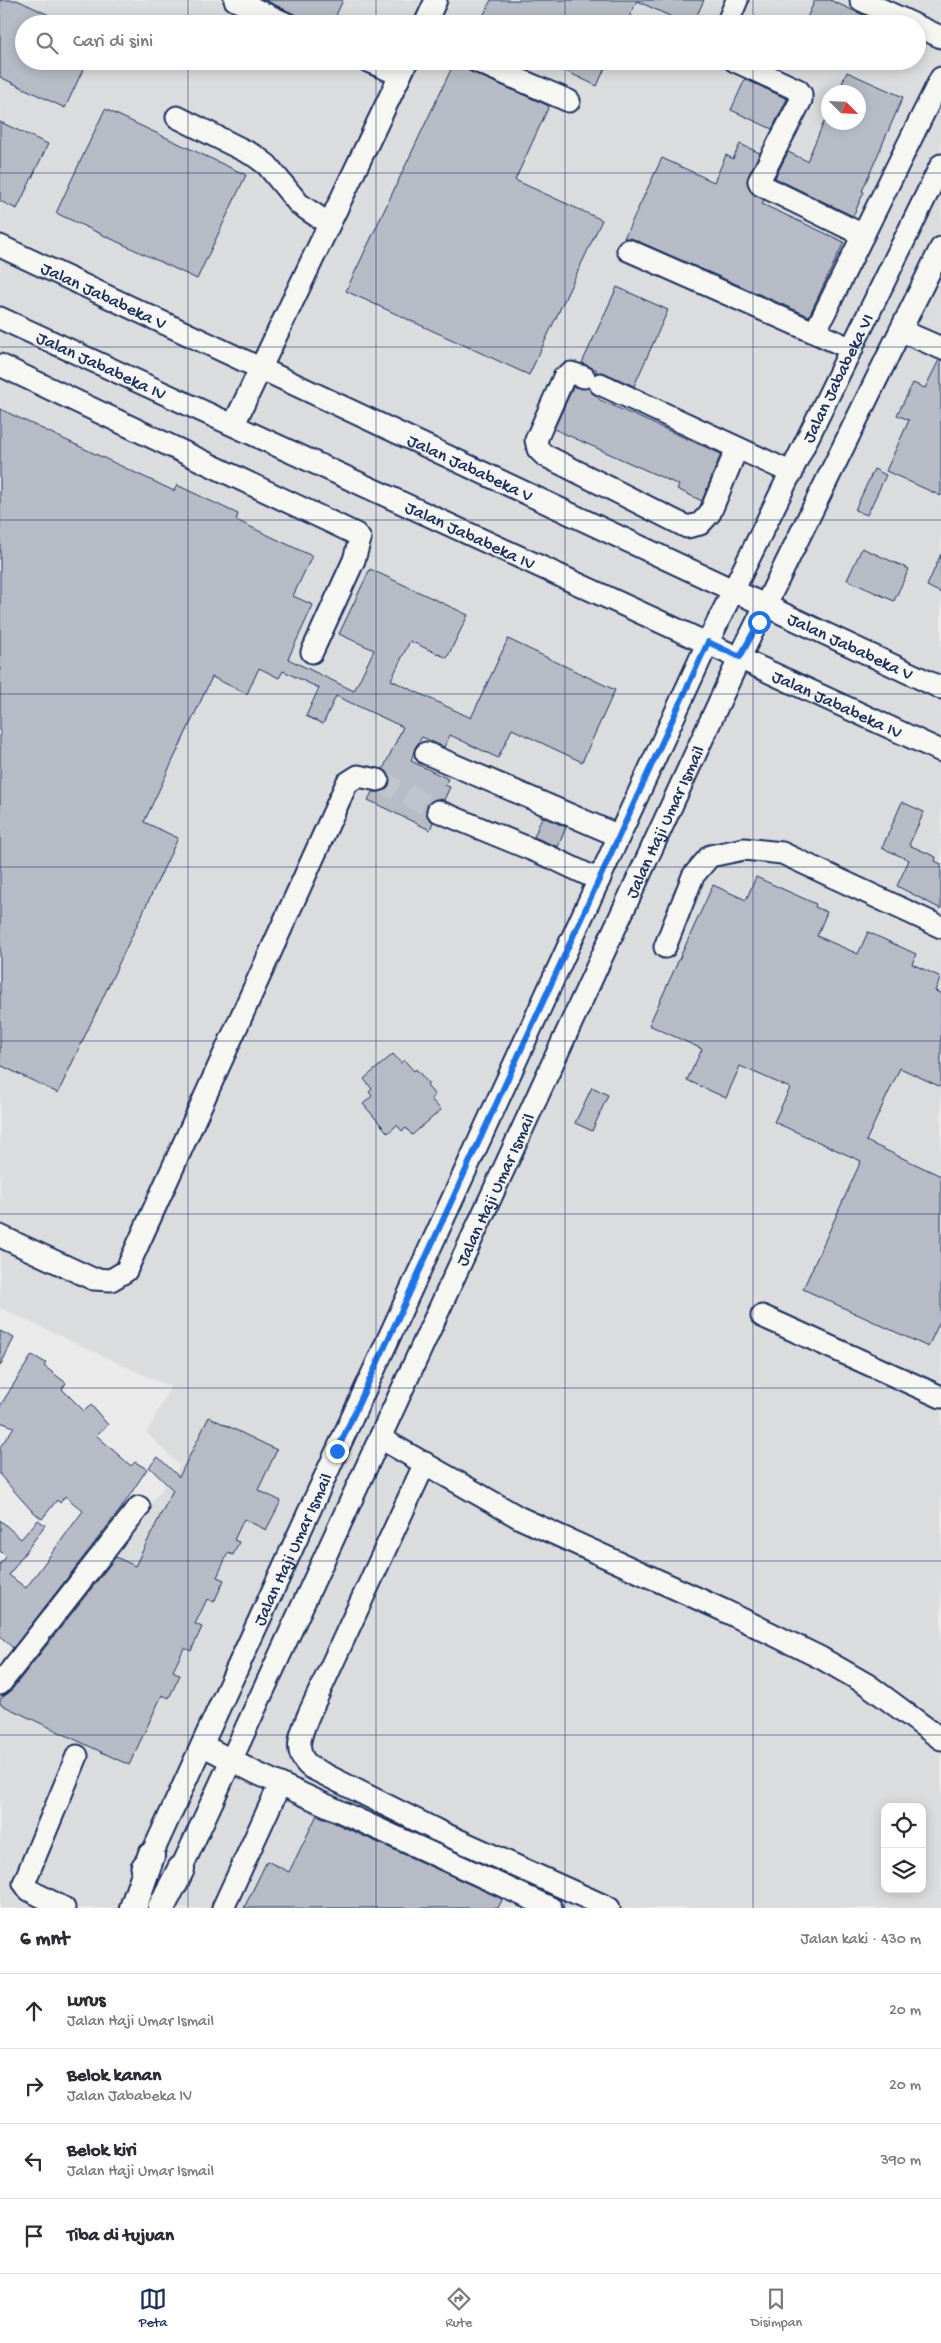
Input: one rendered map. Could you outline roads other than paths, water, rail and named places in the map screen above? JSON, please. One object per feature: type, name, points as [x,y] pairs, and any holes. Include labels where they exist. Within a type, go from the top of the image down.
[{"type":"main road","name":"Jalan Haji Umar Ismail","points":[[133,1908],[151,1856]]},
{"type":"main road","name":"Jalan Haji Umar Ismail","points":[[162,1908],[181,1869]]},
{"type":"street","points":[[235,0],[268,15]]},
{"type":"street","points":[[428,15],[436,0]]},
{"type":"street","points":[[731,15],[737,0]]},
{"type":"street","points":[[862,0],[894,15]]},
{"type":"street","points":[[926,30],[941,37]]},
{"type":"street","points":[[234,424],[402,70]]},
{"type":"street","points":[[497,70],[568,101]]},
{"type":"street","points":[[755,70],[798,90],[801,94],[800,100],[759,181],[761,185],[863,235]]},
{"type":"street","points":[[815,332],[941,78]]},
{"type":"street","points":[[178,117],[255,156],[267,166],[299,204],[329,224]]},
{"type":"street","name":"Jalan Jababeka VI","points":[[734,592],[941,165]]},
{"type":"street","name":"Jalan Jababeka V","points":[[0,246],[766,608],[941,688]]},
{"type":"street","name":"Jalan Jababeka VI","points":[[766,608],[941,248]]},
{"type":"street","points":[[628,250],[852,349]]},
{"type":"street","name":"Jalan Jababeka IV","points":[[0,318],[708,642],[941,751]]},
{"type":"street","points":[[902,331],[941,348]]},
{"type":"street","points":[[0,365],[356,534],[360,539],[354,560],[312,652]]},
{"type":"street","points":[[737,448],[710,513],[700,524],[687,527],[544,455],[538,449],[536,440],[564,377],[571,373],[592,381],[792,473]]},
{"type":"street","name":"Jalan Haji Umar Ismail","points":[[151,1856],[708,642],[734,592]]},
{"type":"street","name":"Jalan Haji Umar Ismail","points":[[181,1869],[740,657],[766,608]]},
{"type":"street","points":[[426,753],[619,836]]},
{"type":"street","points":[[0,1236],[93,1279],[111,1280],[126,1271],[347,783],[358,776],[378,780]]},
{"type":"street","points":[[438,811],[550,857],[599,880]]},
{"type":"street","points":[[665,947],[693,876],[710,856],[744,849],[782,853],[941,927]]},
{"type":"street","points":[[762,1316],[941,1397]]},
{"type":"street","points":[[380,1438],[520,1518],[723,1610],[821,1658],[868,1685],[941,1739]]},
{"type":"street","points":[[425,1464],[309,1714],[300,1737],[298,1751],[302,1760],[310,1767],[436,1830],[609,1908]]},
{"type":"street","points":[[0,1684],[139,1507]]},
{"type":"street","points":[[202,1745],[280,1784],[551,1908]]},
{"type":"street","points":[[64,1908],[28,1890],[24,1883],[76,1756]]},
{"type":"street","points":[[224,1908],[280,1784]]},
{"type":"street","points":[[123,1908],[137,1874],[151,1856]]},
{"type":"street","points":[[168,1908],[176,1892],[181,1869]]},
{"type":"tunnel","points":[[378,780],[438,811]]}]
